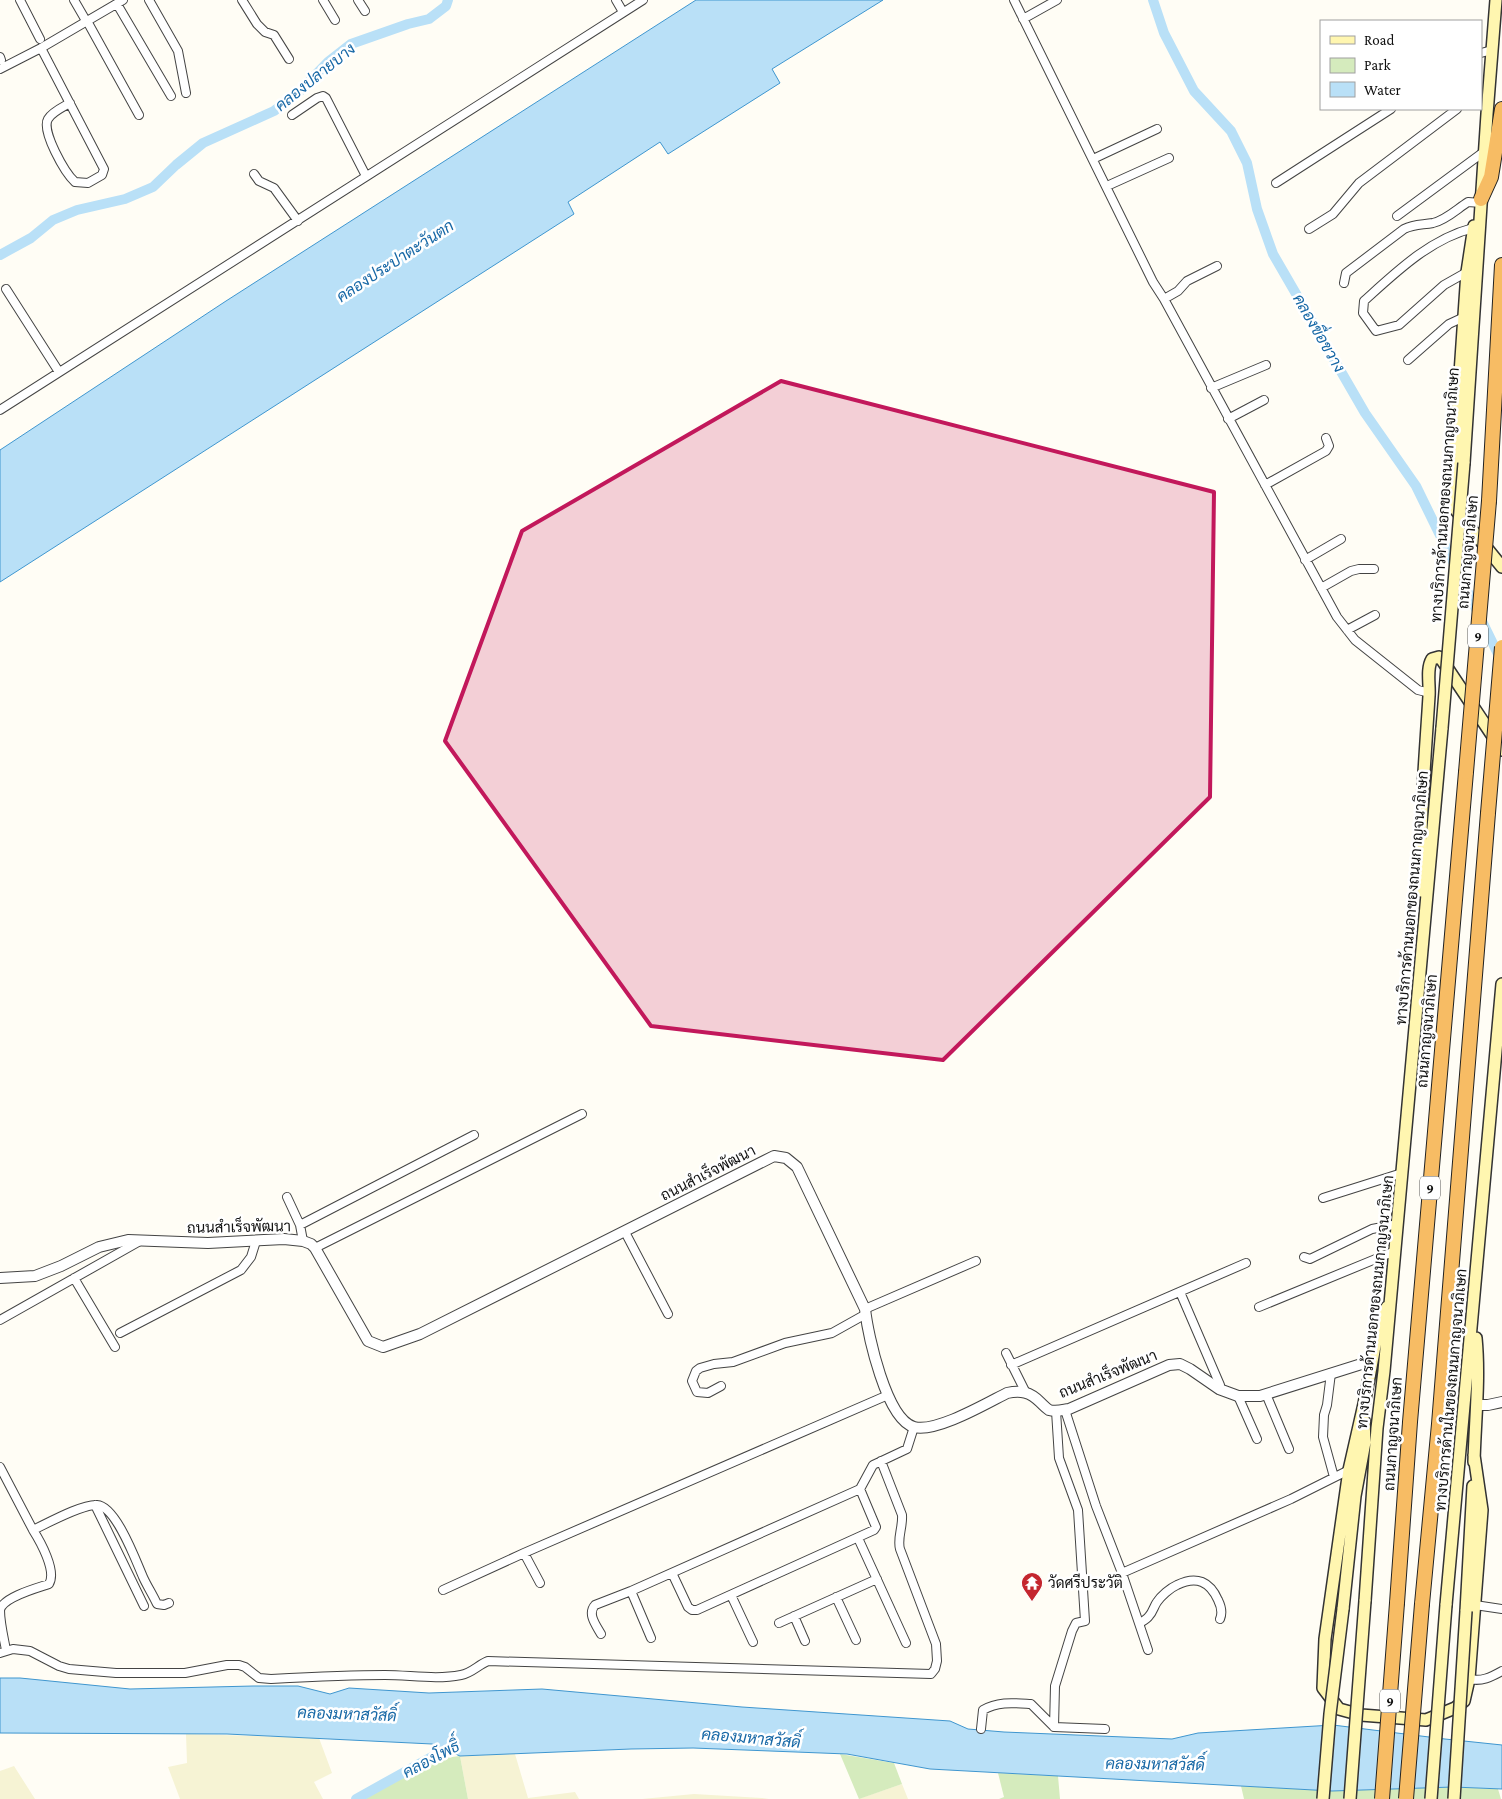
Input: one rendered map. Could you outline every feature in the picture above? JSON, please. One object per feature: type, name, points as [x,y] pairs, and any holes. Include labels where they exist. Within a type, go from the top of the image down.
[{"type":"highway","points":[[1481,206],[1491,177],[1502,108]]},
{"type":"highway","name":"ถนนกาญจนาภิเษก","points":[[1382,1799],[1411,1412],[1489,501],[1502,265]]},
{"type":"highway","name":"9","points":[[1406,1799],[1439,1424],[1502,647]]},
{"type":"main road","name":"ทางบริการด้านนอกของถนนกาญจนาภิเษก","points":[[1350,1799],[1377,1428],[1398,1224],[1464,462],[1485,151],[1485,97],[1492,50],[1496,0]]},
{"type":"main road","points":[[1481,206],[1473,228],[1466,272],[1450,504],[1502,567]]},
{"type":"main road","points":[[1423,942],[1420,848],[1430,693],[1429,664],[1432,659],[1438,657],[1502,750]]},
{"type":"main road","name":"ทางบริการด้านในของถนนกาญจนาภิเษก","points":[[1431,1799],[1446,1605],[1502,984]]},
{"type":"main road","points":[[1391,1300],[1379,1324],[1349,1470],[1325,1639],[1323,1688],[1339,1709],[1361,1715],[1426,1720],[1455,1708],[1464,1701],[1469,1679],[1474,1455],[1477,1405],[1478,1355],[1473,1311]]},
{"type":"main road","points":[[1323,1799],[1330,1714],[1354,1506],[1365,1442],[1364,1404]]},
{"type":"main road","points":[[1459,1456],[1475,1424]]},
{"type":"main road","points":[[1454,1799],[1471,1608]]},
{"type":"street","points":[[20,0],[40,39]]},
{"type":"street","points":[[74,0],[139,115]]},
{"type":"street","points":[[149,0],[178,51],[186,93]]},
{"type":"street","points":[[242,0],[257,24],[265,32],[274,35],[289,59]]},
{"type":"street","points":[[323,0],[335,20]]},
{"type":"street","points":[[358,0],[365,11]]},
{"type":"street","points":[[616,0],[623,12]]},
{"type":"street","points":[[0,410],[643,0]]},
{"type":"street","points":[[1014,0],[1153,282],[1337,617],[1355,640],[1418,690],[1430,693]]},
{"type":"street","points":[[1023,19],[1057,0]]},
{"type":"street","points":[[0,69],[41,48],[86,20],[120,2],[172,96]]},
{"type":"street","points":[[41,48],[70,103],[104,170],[102,175],[88,183],[81,184],[75,182],[70,177],[47,130],[47,123],[51,115],[70,103]]},
{"type":"street","points":[[1482,53],[1492,50]]},
{"type":"street","points":[[292,115],[317,98],[323,96],[326,98],[366,176]]},
{"type":"street","points":[[1276,183],[1389,110]]},
{"type":"street","points":[[1309,229],[1333,214],[1359,183],[1456,110]]},
{"type":"street","points":[[1093,159],[1156,129]]},
{"type":"street","points":[[1397,216],[1485,151]]},
{"type":"street","points":[[1107,186],[1169,158]]},
{"type":"street","points":[[254,174],[258,181],[274,188],[298,221]]},
{"type":"street","points":[[1344,283],[1346,273],[1404,229],[1412,225],[1434,223],[1468,202],[1481,206]]},
{"type":"street","points":[[1466,272],[1444,285],[1399,325],[1376,332],[1363,313],[1364,301],[1419,255],[1456,232],[1473,228]]},
{"type":"street","points":[[1164,299],[1178,291],[1187,281],[1217,266]]},
{"type":"street","points":[[6,289],[59,372]]},
{"type":"street","points":[[1408,360],[1450,324],[1464,317]]},
{"type":"street","points":[[1211,388],[1266,365]]},
{"type":"street","points":[[1228,419],[1264,400]]},
{"type":"street","points":[[1265,485],[1326,452],[1329,446],[1326,438]]},
{"type":"street","points":[[1305,560],[1341,539]]},
{"type":"street","points":[[1321,588],[1351,571],[1374,568]]},
{"type":"street","points":[[1347,630],[1376,615]]},
{"type":"street","points":[[315,1248],[582,1114]]},
{"type":"street","points":[[300,1224],[474,1134]]},
{"type":"street","name":"ถนนสำเร็จพัฒนา","points":[[0,1278],[35,1276],[61,1266],[99,1247],[128,1240],[208,1243],[284,1240],[303,1242],[311,1244],[315,1248],[368,1342],[383,1347],[420,1334],[774,1156],[786,1158],[798,1167],[865,1312],[873,1352],[888,1395],[903,1419],[914,1427]]},
{"type":"street","points":[[1323,1198],[1402,1173]]},
{"type":"street","points":[[287,1197],[300,1224],[303,1242]]},
{"type":"street","points":[[1304,1258],[1310,1259],[1372,1229],[1398,1224]]},
{"type":"street","points":[[625,1232],[668,1314]]},
{"type":"street","points":[[0,1320],[141,1240]]},
{"type":"street","points":[[120,1333],[241,1270],[251,1257],[256,1241]]},
{"type":"street","points":[[1259,1307],[1395,1251]]},
{"type":"street","points":[[721,1386],[708,1393],[697,1392],[692,1377],[700,1368],[733,1362],[785,1343],[832,1333],[865,1312],[976,1261]]},
{"type":"street","points":[[1011,1365],[1246,1263]]},
{"type":"street","points":[[74,1278],[115,1347]]},
{"type":"street","points":[[1180,1292],[1220,1386],[1219,1389]]},
{"type":"street","points":[[601,1634],[591,1613],[595,1605],[631,1591],[860,1489],[873,1465],[907,1449],[914,1427],[924,1427],[949,1421],[1008,1393],[1025,1391],[1006,1353]]},
{"type":"street","name":"ถนนสำเร็จพัฒนา","points":[[1025,1391],[1048,1409],[1060,1410],[1169,1365],[1180,1364],[1190,1368],[1219,1389],[1238,1396],[1260,1396],[1371,1361]]},
{"type":"street","points":[[1331,1373],[1324,1415],[1323,1437],[1334,1476]]},
{"type":"street","points":[[1266,1394],[1289,1449]]},
{"type":"street","points":[[443,1590],[888,1395]]},
{"type":"street","points":[[1238,1396],[1256,1439]]},
{"type":"street","points":[[1477,1405],[1502,1402]]},
{"type":"street","points":[[1060,1410],[1122,1573],[1148,1650]]},
{"type":"street","points":[[1054,1727],[1055,1686],[1072,1631],[1076,1623],[1085,1621],[1078,1510],[1059,1458],[1060,1410]]},
{"type":"street","points":[[0,1467],[43,1548],[49,1564],[51,1580],[48,1584],[8,1601],[0,1610],[3,1652],[12,1649],[30,1651],[69,1669],[116,1673],[185,1673],[227,1664],[239,1665],[259,1678],[270,1679],[377,1675],[421,1677],[468,1673],[480,1664],[488,1661],[931,1674],[935,1669],[937,1661],[936,1644],[900,1549],[898,1542],[903,1523],[902,1515],[881,1462]]},
{"type":"street","points":[[1122,1573],[1290,1499],[1349,1470]]},
{"type":"street","points":[[672,1573],[688,1607],[692,1610],[697,1610],[731,1595],[874,1530],[876,1527],[860,1489]]},
{"type":"street","points":[[33,1530],[59,1517],[95,1505],[102,1506],[109,1511],[129,1545],[144,1579],[158,1604],[164,1606],[169,1603]]},
{"type":"street","points":[[95,1505],[144,1606]]},
{"type":"street","points":[[858,1538],[906,1643]]},
{"type":"street","points":[[524,1553],[540,1583]]},
{"type":"street","points":[[779,1622],[877,1579]]},
{"type":"street","points":[[1140,1623],[1150,1615],[1161,1598],[1176,1585],[1189,1582],[1202,1582],[1210,1586],[1221,1606],[1222,1614],[1220,1619]]},
{"type":"street","points":[[631,1591],[651,1638]]},
{"type":"street","points":[[731,1595],[753,1642]]},
{"type":"street","points":[[836,1597],[856,1640]]},
{"type":"street","points":[[1471,1608],[1502,1609]]},
{"type":"street","points":[[794,1616],[805,1641]]},
{"type":"street","points":[[1469,1679],[1485,1679],[1502,1671]]},
{"type":"street","points":[[981,1729],[983,1710],[1003,1703],[1031,1704],[1054,1727],[1105,1729]]},
{"type":"highlighted area","points":[[781,381],[1214,492],[1210,797],[943,1060],[651,1026],[445,741],[522,531]]},
{"type":"shaded area","points":[[186,1734],[319,1738],[332,1773],[314,1782],[323,1799],[180,1799],[168,1767],[187,1763]]},
{"type":"shaded area","points":[[515,1754],[528,1798],[575,1792],[579,1799],[468,1799],[460,1756]]},
{"type":"shaded area","points":[[14,1766],[35,1799],[0,1799],[0,1771]]},
{"type":"shaded area","points":[[902,1784],[908,1799],[858,1799]]},
{"type":"shaded area","points":[[694,1794],[762,1798],[769,1799],[642,1799]]},
{"type":"green space","points":[[840,1754],[894,1763],[902,1784],[859,1799]]},
{"type":"green space","points":[[460,1756],[468,1799],[365,1799],[437,1759]]},
{"type":"green space","points":[[998,1773],[1058,1776],[1060,1799],[999,1799],[1004,1797]]},
{"type":"green space","points":[[1241,1786],[1333,1791],[1453,1787],[1498,1789],[1501,1799],[1244,1799]]},
{"type":"water","name":"คลองประปาตะวันตก","points":[[696,0],[883,0],[772,69],[780,83],[668,154],[660,142],[568,202],[574,214],[0,582],[0,450],[226,301]]},
{"type":"water","name":"คลองมหาสวัสดิ์","points":[[0,1678],[20,1678],[130,1689],[298,1686],[330,1694],[349,1688],[429,1693],[542,1689],[742,1707],[950,1721],[968,1729],[1004,1732],[1172,1739],[1198,1733],[1333,1725],[1502,1745],[1502,1789],[1453,1787],[1332,1791],[930,1769],[847,1754],[693,1748],[460,1756],[432,1744],[227,1734],[0,1733]]},
{"type":"waterway","name":"คลองปลายบาง","points":[[0,255],[31,238],[53,220],[77,210],[125,199],[153,187],[203,143],[274,111],[301,90],[328,62],[351,44],[408,24],[429,19],[446,6],[448,0]]},
{"type":"waterway","name":"คลองขื่อขวาง","points":[[1153,0],[1164,33],[1194,91],[1231,131],[1247,163],[1257,209],[1273,254],[1365,413],[1416,486],[1500,658]]},
{"type":"waterway","name":"คลองโพธิ์","points":[[356,1799],[455,1744]]},
{"type":"place","name":"วัดศรีประวัติ","points":[[1032,1602]]}]
